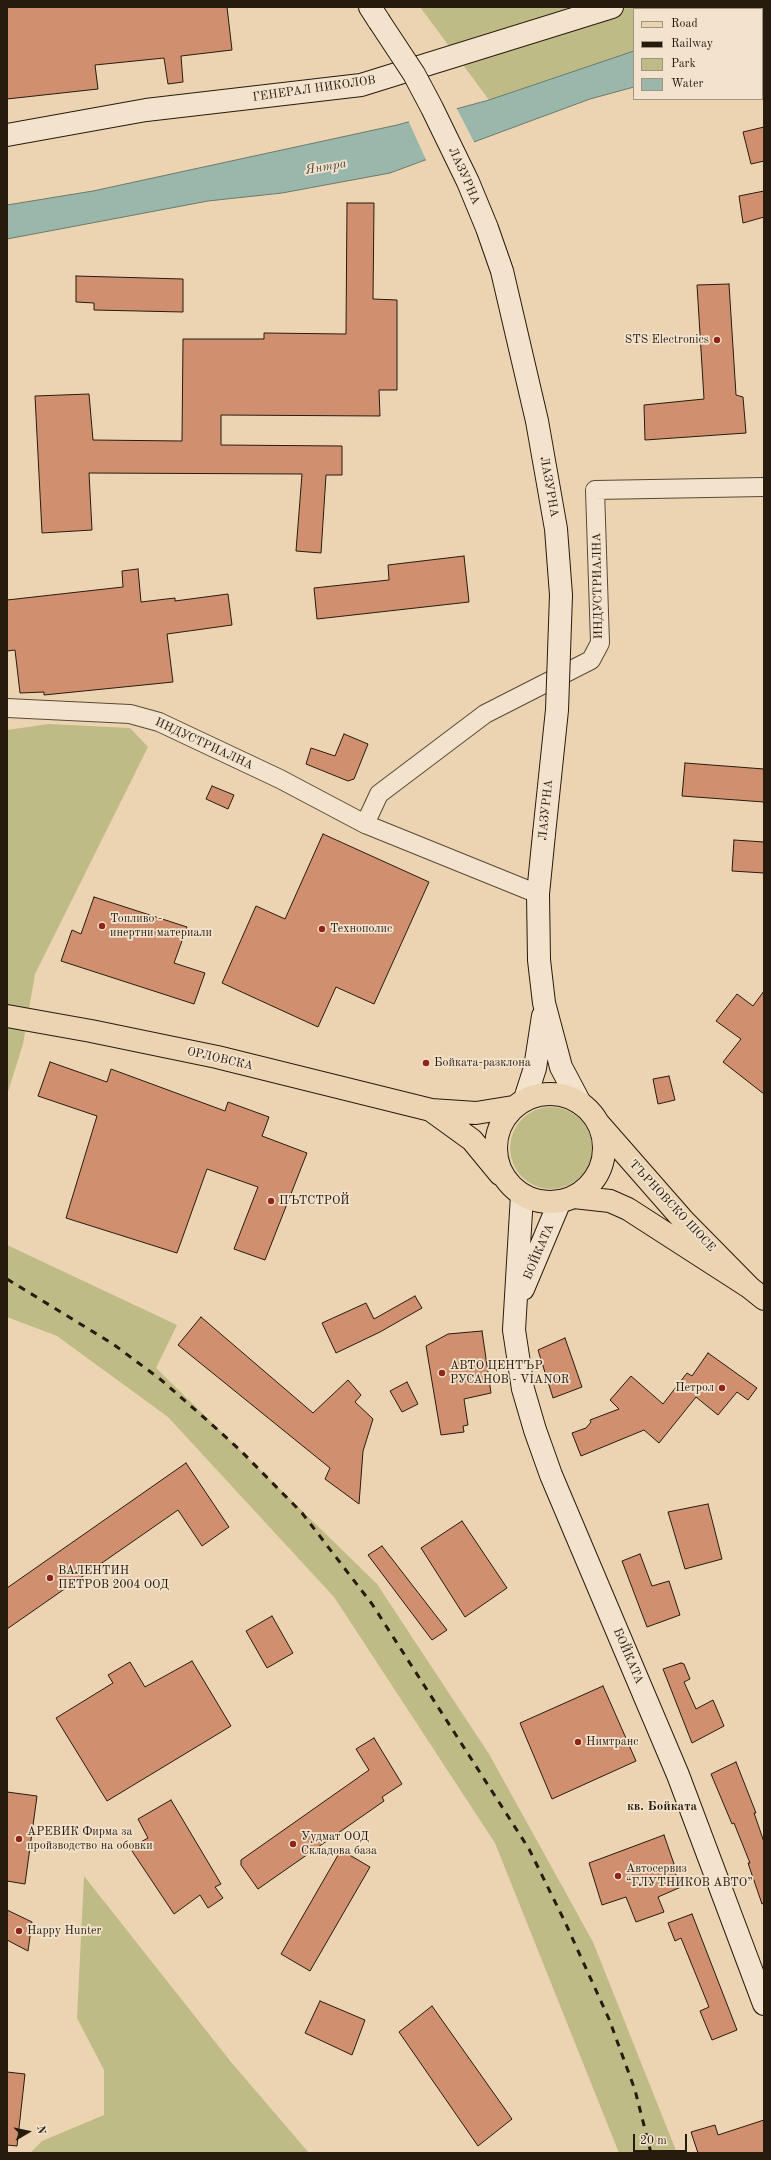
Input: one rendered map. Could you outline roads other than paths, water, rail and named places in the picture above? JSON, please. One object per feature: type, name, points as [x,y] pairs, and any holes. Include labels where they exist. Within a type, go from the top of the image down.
[{"type":"main road","name":"ОРЛОВСКА","points":[[7,1016],[217,1057],[431,1110],[476,1113],[519,1103]]},
{"type":"main road","points":[[538,1094],[567,1096],[580,1103],[587,1108],[597,1122],[603,1139],[602,1162],[598,1172],[588,1186],[567,1199],[547,1202],[515,1189],[498,1164],[496,1153],[497,1136],[503,1120],[519,1103],[538,1094]]},
{"type":"main road","name":"ОРЛОВСКА","points":[[431,1110],[472,1140],[515,1189]]},
{"type":"main road","name":"ТЪРНОВСКО ШОСЕ","points":[[597,1122],[679,1215],[756,1293]]},
{"type":"main road","name":"ТЪРНОВСКО ШОСЕ","points":[[567,1199],[610,1201],[628,1209],[756,1293]]},
{"type":"street","name":"ГЕНЕРАЛ НИКОЛОВ","points":[[7,135],[146,110],[361,85],[612,7]]},
{"type":"street","name":"ЛАЗУРНА","points":[[375,14],[414,74],[432,108],[468,182],[487,228],[502,271],[537,422],[556,530],[561,595],[557,710],[538,894],[539,960],[544,1003],[561,1067],[580,1103]]},
{"type":"street","name":"ИНДУСТРИАЛНА","points":[[364,824],[379,794],[485,714],[590,660],[600,643],[595,490],[764,487]]},
{"type":"street","name":"ИНДУСТРИАЛНА","points":[[7,708],[130,714],[159,722],[280,779],[364,824],[538,894]]},
{"type":"street","name":"ЛАЗУРНА","points":[[519,1103],[535,1068],[544,1003]]},
{"type":"street","name":"БОЙКАТА","points":[[515,1189],[517,1303],[514,1330],[523,1389],[535,1430],[551,1475],[678,1775],[764,2004]]},
{"type":"street","name":"БОЙКАТА","points":[[517,1303],[567,1199]]},
{"type":"water","name":"Янтра","points":[[633,51],[633,87],[590,99],[390,173],[282,193],[208,201],[7,239],[7,205],[93,191],[397,125],[489,100]]},
{"type":"railway","points":[[7,1279],[113,1344],[160,1379],[208,1421],[241,1451],[302,1513],[372,1604],[529,1849],[565,1922],[609,2019],[635,2090],[651,2153]]},
{"type":"place","name":"STS Electronics","points":[[717,340]]},
{"type":"place","name":"Топливо - инертни материали","points":[[102,926]]},
{"type":"place","name":"Технополис","points":[[322,929]]},
{"type":"place","name":"Бойката-разклона","points":[[426,1063]]},
{"type":"place","name":"ПЪТСТРОЙ","points":[[271,1201]]},
{"type":"place","name":"АВТО ЦЕНТЪР РУСАНОВ - VIANOR","points":[[442,1373]]},
{"type":"place","name":"Петрол","points":[[722,1388]]},
{"type":"place","name":"ВАЛЕНТИН ПЕТРОВ 2004 ООД","points":[[50,1578]]},
{"type":"place","name":"Нимтранс","points":[[578,1742]]},
{"type":"place","name":"АРЕВИК Фирма за пройзводство на обовки","points":[[19,1839]]},
{"type":"place","name":"Уудмат ООД Складова база","points":[[293,1844]]},
{"type":"place","name":"Автосервиз “ГЛУТНИКОВ АВТО”","points":[[618,1876]]},
{"type":"place","name":"Happy Hunter","points":[[19,1931]]},
{"type":"district","name":"кв. Бойката","points":[[662,1807]]}]
